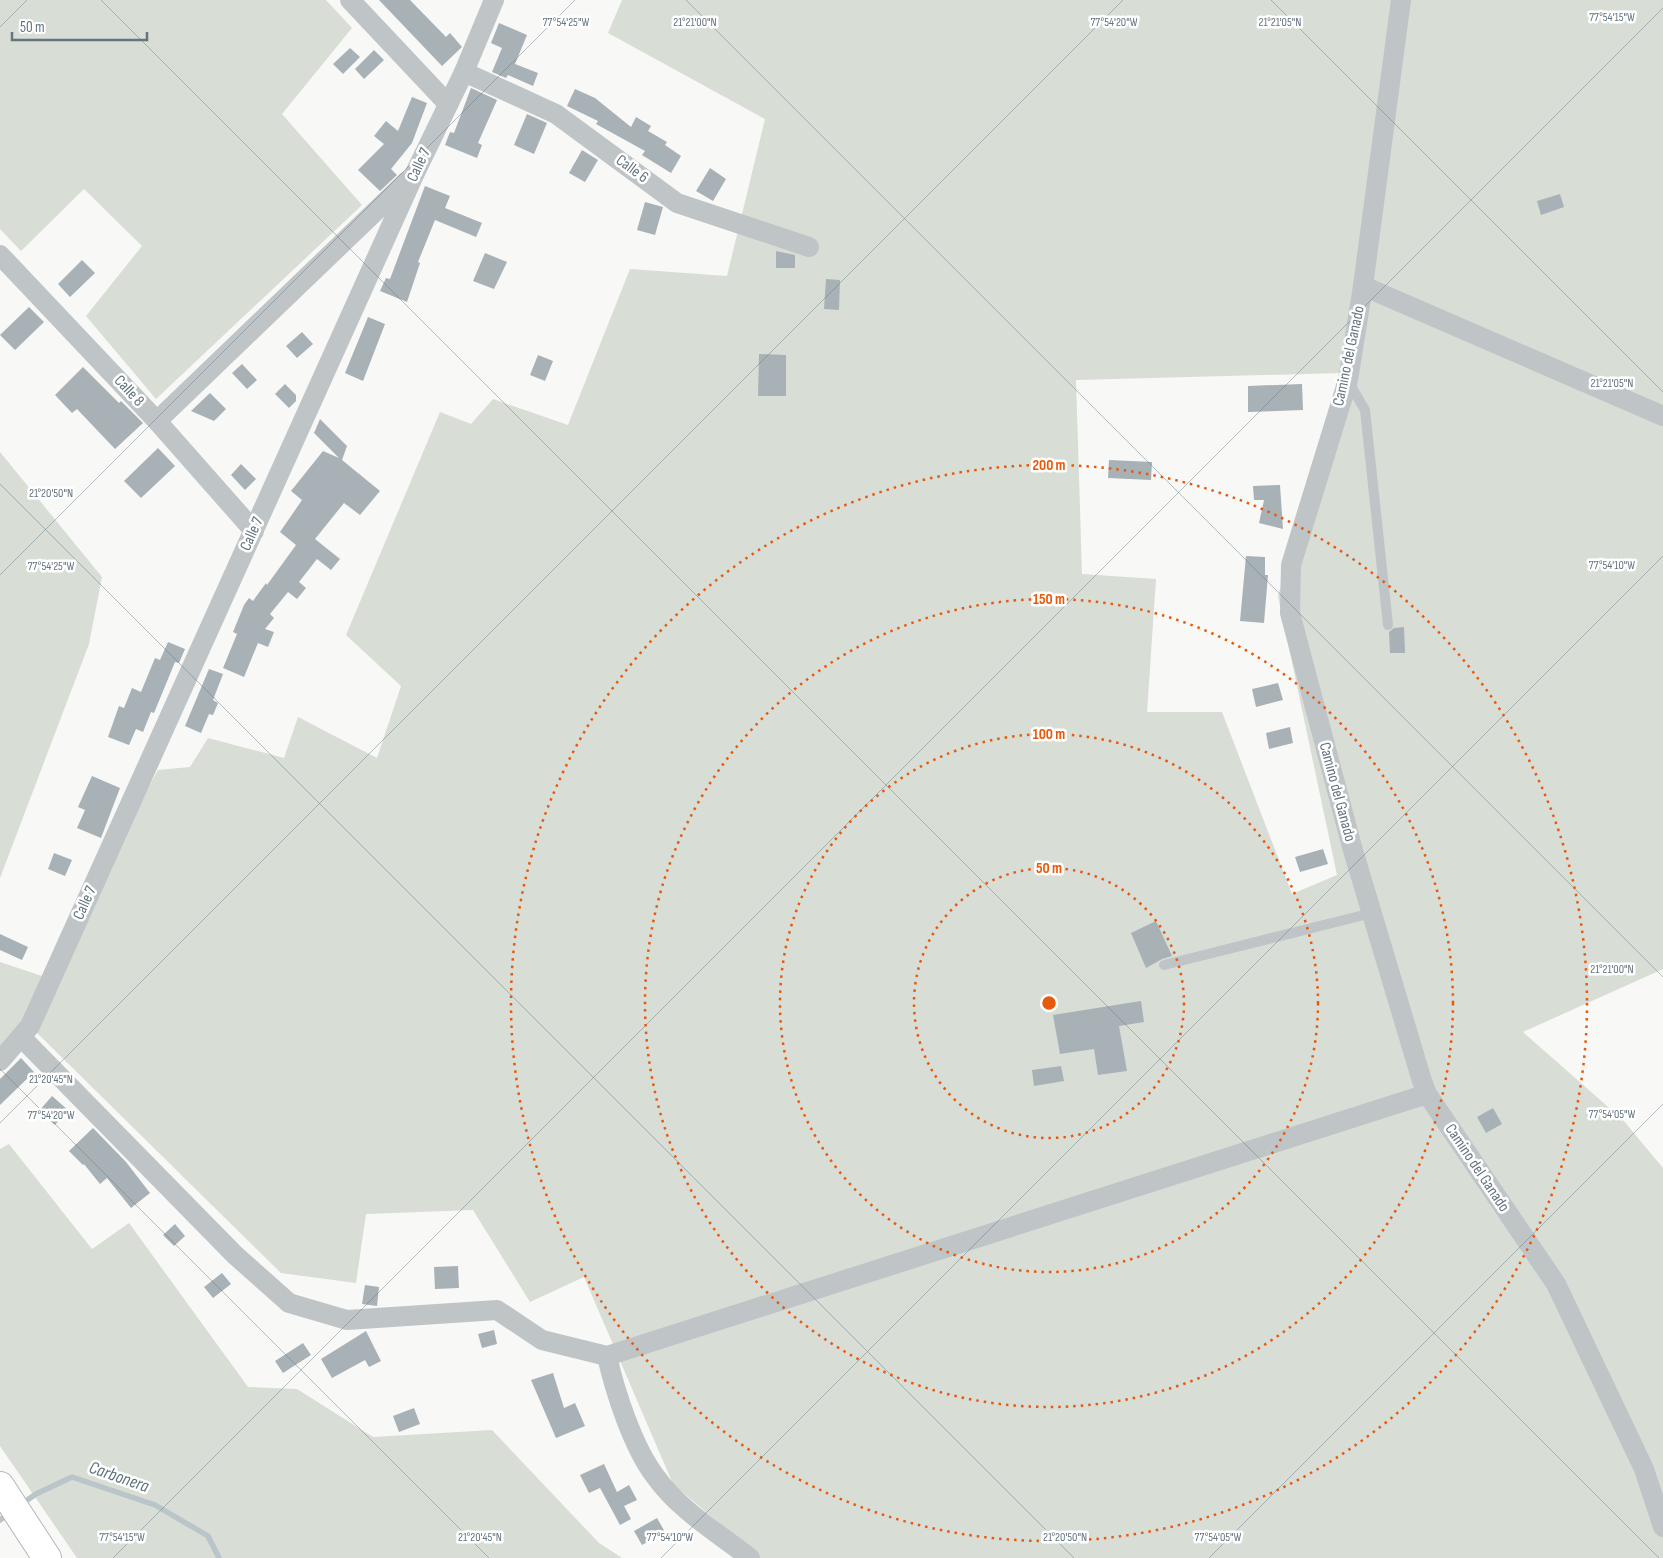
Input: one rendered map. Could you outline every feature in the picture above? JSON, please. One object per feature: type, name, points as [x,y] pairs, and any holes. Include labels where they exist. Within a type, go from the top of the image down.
[{"type":"main road","points":[[3,1490],[47,1558]]},
{"type":"street","points":[[350,0],[448,104]]},
{"type":"street","name":"Calle 7","points":[[0,1061],[30,1026],[414,175],[464,72],[494,0]]},
{"type":"street","name":"Camino del Ganado","points":[[1401,0],[1363,286],[1348,380],[1291,565],[1290,612],[1352,847],[1427,1094],[1556,1284],[1644,1469],[1663,1527]]},
{"type":"street","name":"Calle 6","points":[[464,72],[556,114],[678,203],[809,247]]},
{"type":"street","points":[[157,421],[414,175]]},
{"type":"street","name":"Calle 8","points":[[0,255],[157,421],[254,531]]},
{"type":"street","points":[[1363,286],[1663,416]]},
{"type":"street","points":[[22,1037],[235,1255],[289,1303],[347,1320],[496,1310],[542,1340],[607,1356],[1427,1094]]},
{"type":"street","points":[[607,1356],[616,1395],[655,1477],[684,1506],[750,1558]]},
{"type":"lane","points":[[1348,380],[1365,410],[1388,625]]},
{"type":"lane","points":[[1164,965],[1372,914]]},
{"type":"shaded area","points":[[0,0],[326,0],[352,28],[282,114],[362,205],[156,399],[86,316],[142,246],[84,189],[21,251],[0,229]]},
{"type":"shaded area","points":[[622,0],[1663,0],[1663,969],[1523,1032],[1623,1120],[1663,1168],[1663,1558],[760,1558],[673,1484],[584,1277],[530,1302],[473,1210],[366,1214],[356,1283],[281,1273],[30,1026],[0,1046],[0,962],[45,977],[158,770],[190,767],[208,738],[284,758],[298,717],[377,758],[401,686],[346,635],[440,412],[471,424],[493,399],[568,425],[630,269],[727,276],[765,119],[608,33]],"holes":[[[1342,373],[1312,467],[1278,596],[1337,875],[1292,894],[1222,712],[1147,712],[1156,579],[1082,574],[1076,380]]]},
{"type":"shaded area","points":[[0,452],[102,577],[89,644],[0,878]]},
{"type":"shaded area","points":[[9,1144],[92,1249],[129,1223],[248,1387],[297,1389],[373,1437],[492,1430],[599,1543],[622,1558],[77,1558],[0,1446],[0,1149]]},
{"type":"building","points":[[379,0],[410,0],[446,37],[450,33],[462,47],[442,66]]},
{"type":"building","points":[[499,23],[527,35],[515,64],[538,73],[533,86],[508,75],[506,78],[492,72],[502,48],[491,43]]},
{"type":"building","points":[[350,48],[360,57],[343,74],[333,64]]},
{"type":"building","points":[[374,50],[384,60],[364,79],[355,69]]},
{"type":"building","points":[[471,88],[497,100],[478,143],[482,145],[477,158],[445,145],[450,132],[454,133]]},
{"type":"building","points":[[575,89],[595,98],[631,127],[636,117],[651,126],[648,131],[667,142],[665,145],[681,156],[671,173],[642,155],[645,151],[596,124],[598,121],[567,106]]},
{"type":"building","points":[[412,97],[427,103],[412,143],[391,169],[397,175],[380,191],[358,170],[384,144],[374,136],[386,121],[398,131]]},
{"type":"building","points":[[527,114],[547,123],[534,154],[514,145]]},
{"type":"building","points":[[582,150],[598,160],[585,182],[569,173]]},
{"type":"building","points":[[710,168],[726,179],[713,201],[696,191]]},
{"type":"building","points":[[425,186],[450,196],[445,208],[482,223],[476,237],[435,220],[418,262],[420,263],[407,302],[380,291],[386,278],[390,279]]},
{"type":"building","points":[[1560,194],[1564,207],[1541,215],[1537,201]]},
{"type":"building","points":[[645,202],[663,207],[655,235],[637,230]]},
{"type":"building","points":[[776,251],[795,255],[795,268],[776,268]]},
{"type":"building","points":[[485,253],[507,262],[494,289],[473,281]]},
{"type":"building","points":[[82,260],[95,273],[70,297],[58,284]]},
{"type":"building","points":[[826,279],[840,280],[839,310],[824,309]]},
{"type":"building","points":[[29,307],[44,322],[15,350],[0,335]]},
{"type":"building","points":[[368,317],[385,324],[363,381],[345,373]]},
{"type":"building","points":[[302,332],[313,344],[297,358],[286,346]]},
{"type":"building","points":[[759,354],[786,355],[786,396],[758,396]]},
{"type":"building","points":[[538,355],[553,361],[545,381],[530,375]]},
{"type":"building","points":[[242,364],[257,380],[247,389],[232,373]]},
{"type":"building","points":[[83,367],[119,403],[121,401],[143,423],[115,449],[77,409],[72,413],[55,395]]},
{"type":"building","points":[[285,384],[296,395],[296,401],[289,408],[275,394]]},
{"type":"building","points":[[1302,384],[1303,410],[1248,412],[1248,386]]},
{"type":"building","points":[[210,393],[226,409],[214,421],[191,411]]},
{"type":"building","points":[[320,419],[347,446],[342,460],[380,491],[360,515],[344,503],[315,539],[340,559],[331,570],[317,559],[299,582],[306,588],[297,599],[288,592],[270,614],[274,618],[265,629],[274,632],[268,647],[258,643],[244,677],[223,668],[237,634],[233,632],[244,605],[249,598],[253,601],[266,583],[267,585],[296,545],[280,532],[302,500],[291,491],[323,451],[339,458],[314,433]]},
{"type":"building","points":[[158,448],[175,466],[141,498],[124,481]]},
{"type":"building","points":[[1109,460],[1152,462],[1151,480],[1108,478]]},
{"type":"building","points":[[241,464],[256,479],[245,490],[231,475]]},
{"type":"building","points":[[1280,485],[1283,529],[1259,523],[1264,500],[1254,500],[1253,486]]},
{"type":"building","points":[[1246,556],[1265,557],[1265,575],[1268,575],[1264,623],[1240,621]]},
{"type":"building","points":[[1404,627],[1405,653],[1390,653],[1389,632],[1394,628]]},
{"type":"building","points":[[168,642],[185,649],[179,663],[175,662],[154,713],[151,712],[143,732],[136,729],[129,745],[108,737],[119,706],[124,708],[132,688],[141,692],[155,658],[160,660]]},
{"type":"building","points":[[209,669],[223,674],[213,700],[218,703],[213,715],[209,714],[201,733],[185,726]]},
{"type":"building","points":[[1278,683],[1283,700],[1256,707],[1252,689]]},
{"type":"building","points":[[1290,727],[1293,743],[1269,749],[1266,733]]},
{"type":"building","points":[[92,776],[120,788],[101,838],[77,828],[85,810],[78,807]]},
{"type":"building","points":[[1323,849],[1328,864],[1300,872],[1295,857]]},
{"type":"building","points":[[54,853],[72,860],[65,876],[48,869]]},
{"type":"building","points":[[1156,921],[1172,956],[1146,968],[1131,933]]},
{"type":"building","points":[[0,934],[28,947],[22,960],[0,950]]},
{"type":"building","points":[[1141,1001],[1144,1022],[1119,1026],[1127,1071],[1098,1075],[1094,1049],[1060,1054],[1053,1015]]},
{"type":"building","points":[[21,1058],[34,1072],[0,1105],[0,1079]]},
{"type":"building","points":[[1061,1066],[1064,1081],[1034,1086],[1032,1070]]},
{"type":"building","points":[[52,1096],[68,1110],[55,1125],[39,1111]]},
{"type":"building","points":[[1493,1108],[1502,1124],[1486,1133],[1477,1117]]},
{"type":"building","points":[[93,1128],[126,1162],[150,1193],[131,1208],[107,1178],[100,1184],[84,1164],[69,1151]]},
{"type":"building","points":[[175,1224],[185,1236],[174,1246],[163,1235]]},
{"type":"building","points":[[458,1266],[459,1288],[435,1289],[434,1267]]},
{"type":"building","points":[[222,1273],[231,1284],[213,1298],[204,1287]]},
{"type":"building","points":[[365,1285],[379,1287],[377,1306],[362,1304]]},
{"type":"building","points":[[494,1330],[497,1344],[482,1348],[478,1334]]},
{"type":"building","points":[[366,1331],[381,1361],[369,1367],[365,1360],[332,1378],[321,1359]]},
{"type":"building","points":[[303,1343],[311,1355],[283,1373],[275,1361]]},
{"type":"building","points":[[553,1373],[564,1408],[575,1403],[585,1426],[556,1438],[531,1380]]},
{"type":"building","points":[[414,1408],[420,1424],[399,1432],[393,1416]]},
{"type":"building","points":[[604,1464],[617,1492],[629,1485],[637,1500],[624,1506],[631,1519],[620,1525],[600,1488],[589,1493],[580,1475]]},
{"type":"building","points":[[657,1518],[665,1532],[642,1545],[634,1531]]},
{"type":"waterway","name":"Carbonera","points":[[20,1505],[36,1494],[72,1477],[155,1505],[208,1536],[219,1558]]},
{"type":"waterway","name":"Carbonera","points":[[0,1520],[8,1514]]}]
